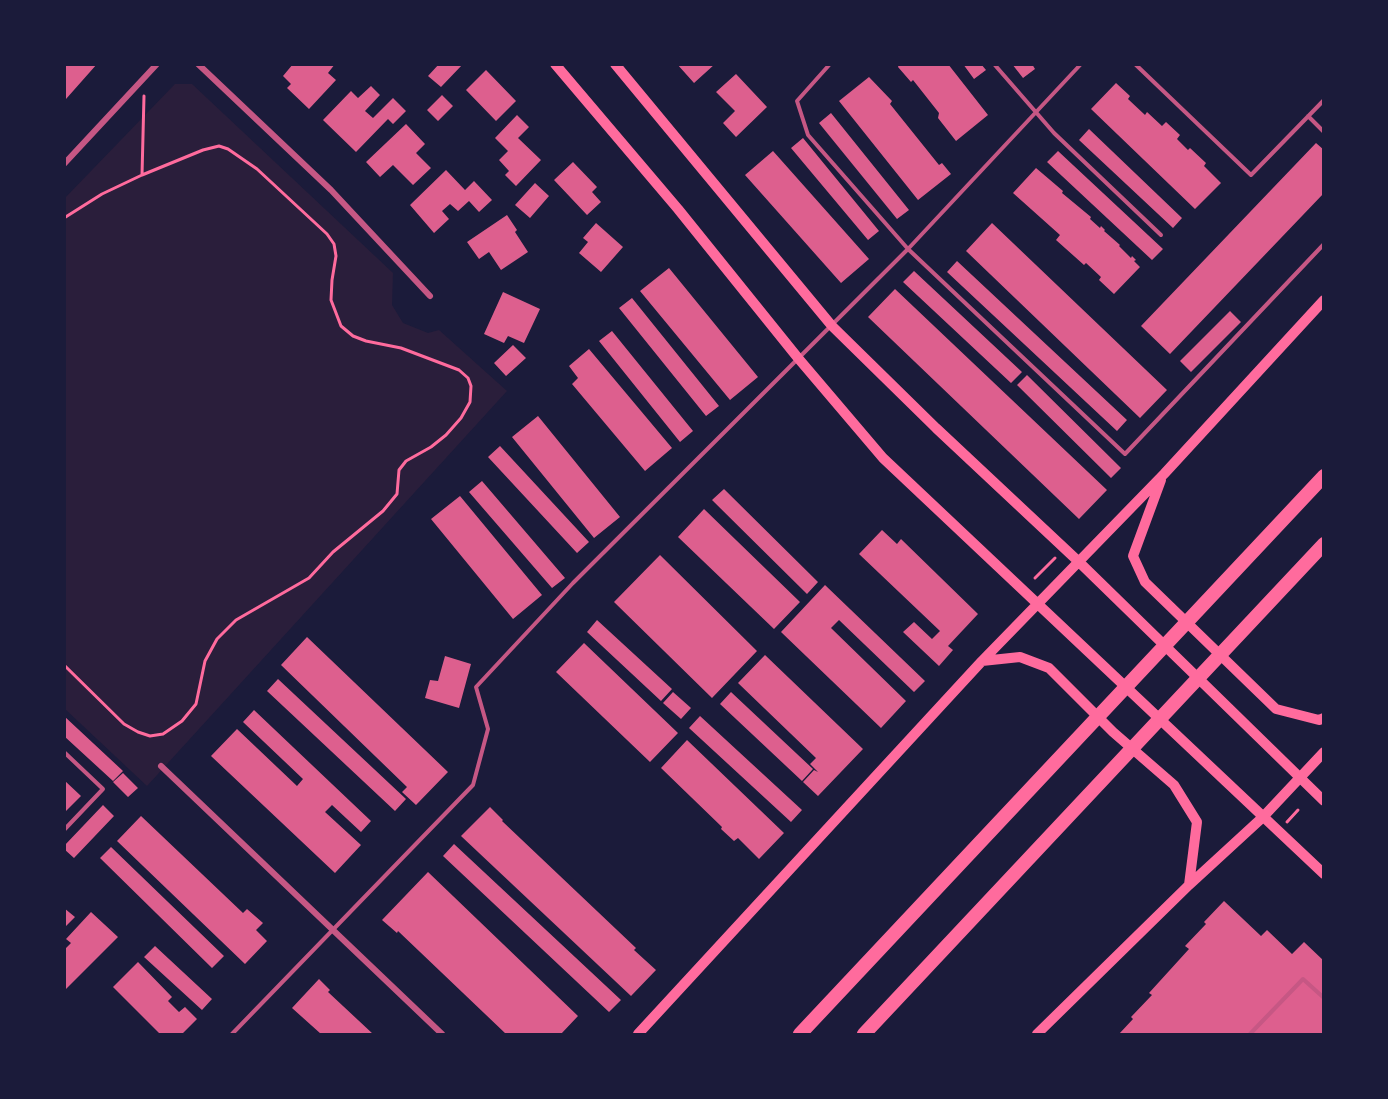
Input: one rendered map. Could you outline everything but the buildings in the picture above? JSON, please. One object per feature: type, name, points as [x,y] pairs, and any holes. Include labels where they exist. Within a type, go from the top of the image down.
[{"type":"highway","points":[[800,1035],[1323,476]]},
{"type":"highway","points":[[864,1035],[1323,544]]},
{"type":"main road","points":[[555,64],[883,458],[1323,874]]},
{"type":"main road","points":[[564,73],[573,64]]},
{"type":"main road","points":[[615,64],[832,326],[936,428],[1079,562],[1323,801]]},
{"type":"main road","points":[[638,1035],[982,662],[1164,474],[1323,300]]},
{"type":"main road","points":[[1164,474],[1133,555],[1145,582],[1276,709],[1319,720],[1323,718]]},
{"type":"main road","points":[[982,662],[1020,657],[1049,668],[1113,732],[1174,785],[1197,822],[1189,885]]},
{"type":"main road","points":[[1036,1035],[1189,885],[1263,817],[1323,752]]},
{"type":"street","points":[[64,164],[157,64]]},
{"type":"street","points":[[198,64],[331,190],[430,296]]},
{"type":"street","points":[[161,766],[442,1035]]},
{"type":"lane","points":[[830,64],[796,101],[808,135],[908,249],[1125,454],[1323,244]]},
{"type":"lane","points":[[994,64],[1035,113],[1161,235]]},
{"type":"lane","points":[[232,1035],[473,785],[488,729],[476,687],[573,583],[908,249],[1081,64]]},
{"type":"lane","points":[[1135,64],[1251,175],[1323,100]]},
{"type":"lane","points":[[1308,116],[1323,132]]},
{"type":"lane","points":[[64,752],[103,789],[64,830]]},
{"type":"lane","points":[[1250,1035],[1302,980],[1323,997]]},
{"type":"path","points":[[142,175],[145,78]]},
{"type":"path","points":[[64,218],[102,194],[142,175],[203,150],[219,146],[242,156],[327,234],[334,244],[336,256],[331,300],[341,326],[360,339],[401,348],[459,370],[468,378],[471,386],[470,402],[461,418],[446,435],[431,447],[406,461],[399,470],[397,494],[383,512],[333,552],[309,578],[236,620],[217,639],[206,661],[196,704],[182,721],[163,734],[150,736],[138,732],[124,723],[64,665]]},
{"type":"path","points":[[1035,578],[1057,556]]},
{"type":"path","points":[[1283,825],[1298,810]]},
{"type":"shaded area","points":[[175,84],[192,84],[393,273],[392,305],[403,323],[428,333],[439,330],[507,391],[147,786],[65,709],[64,199]]}]
